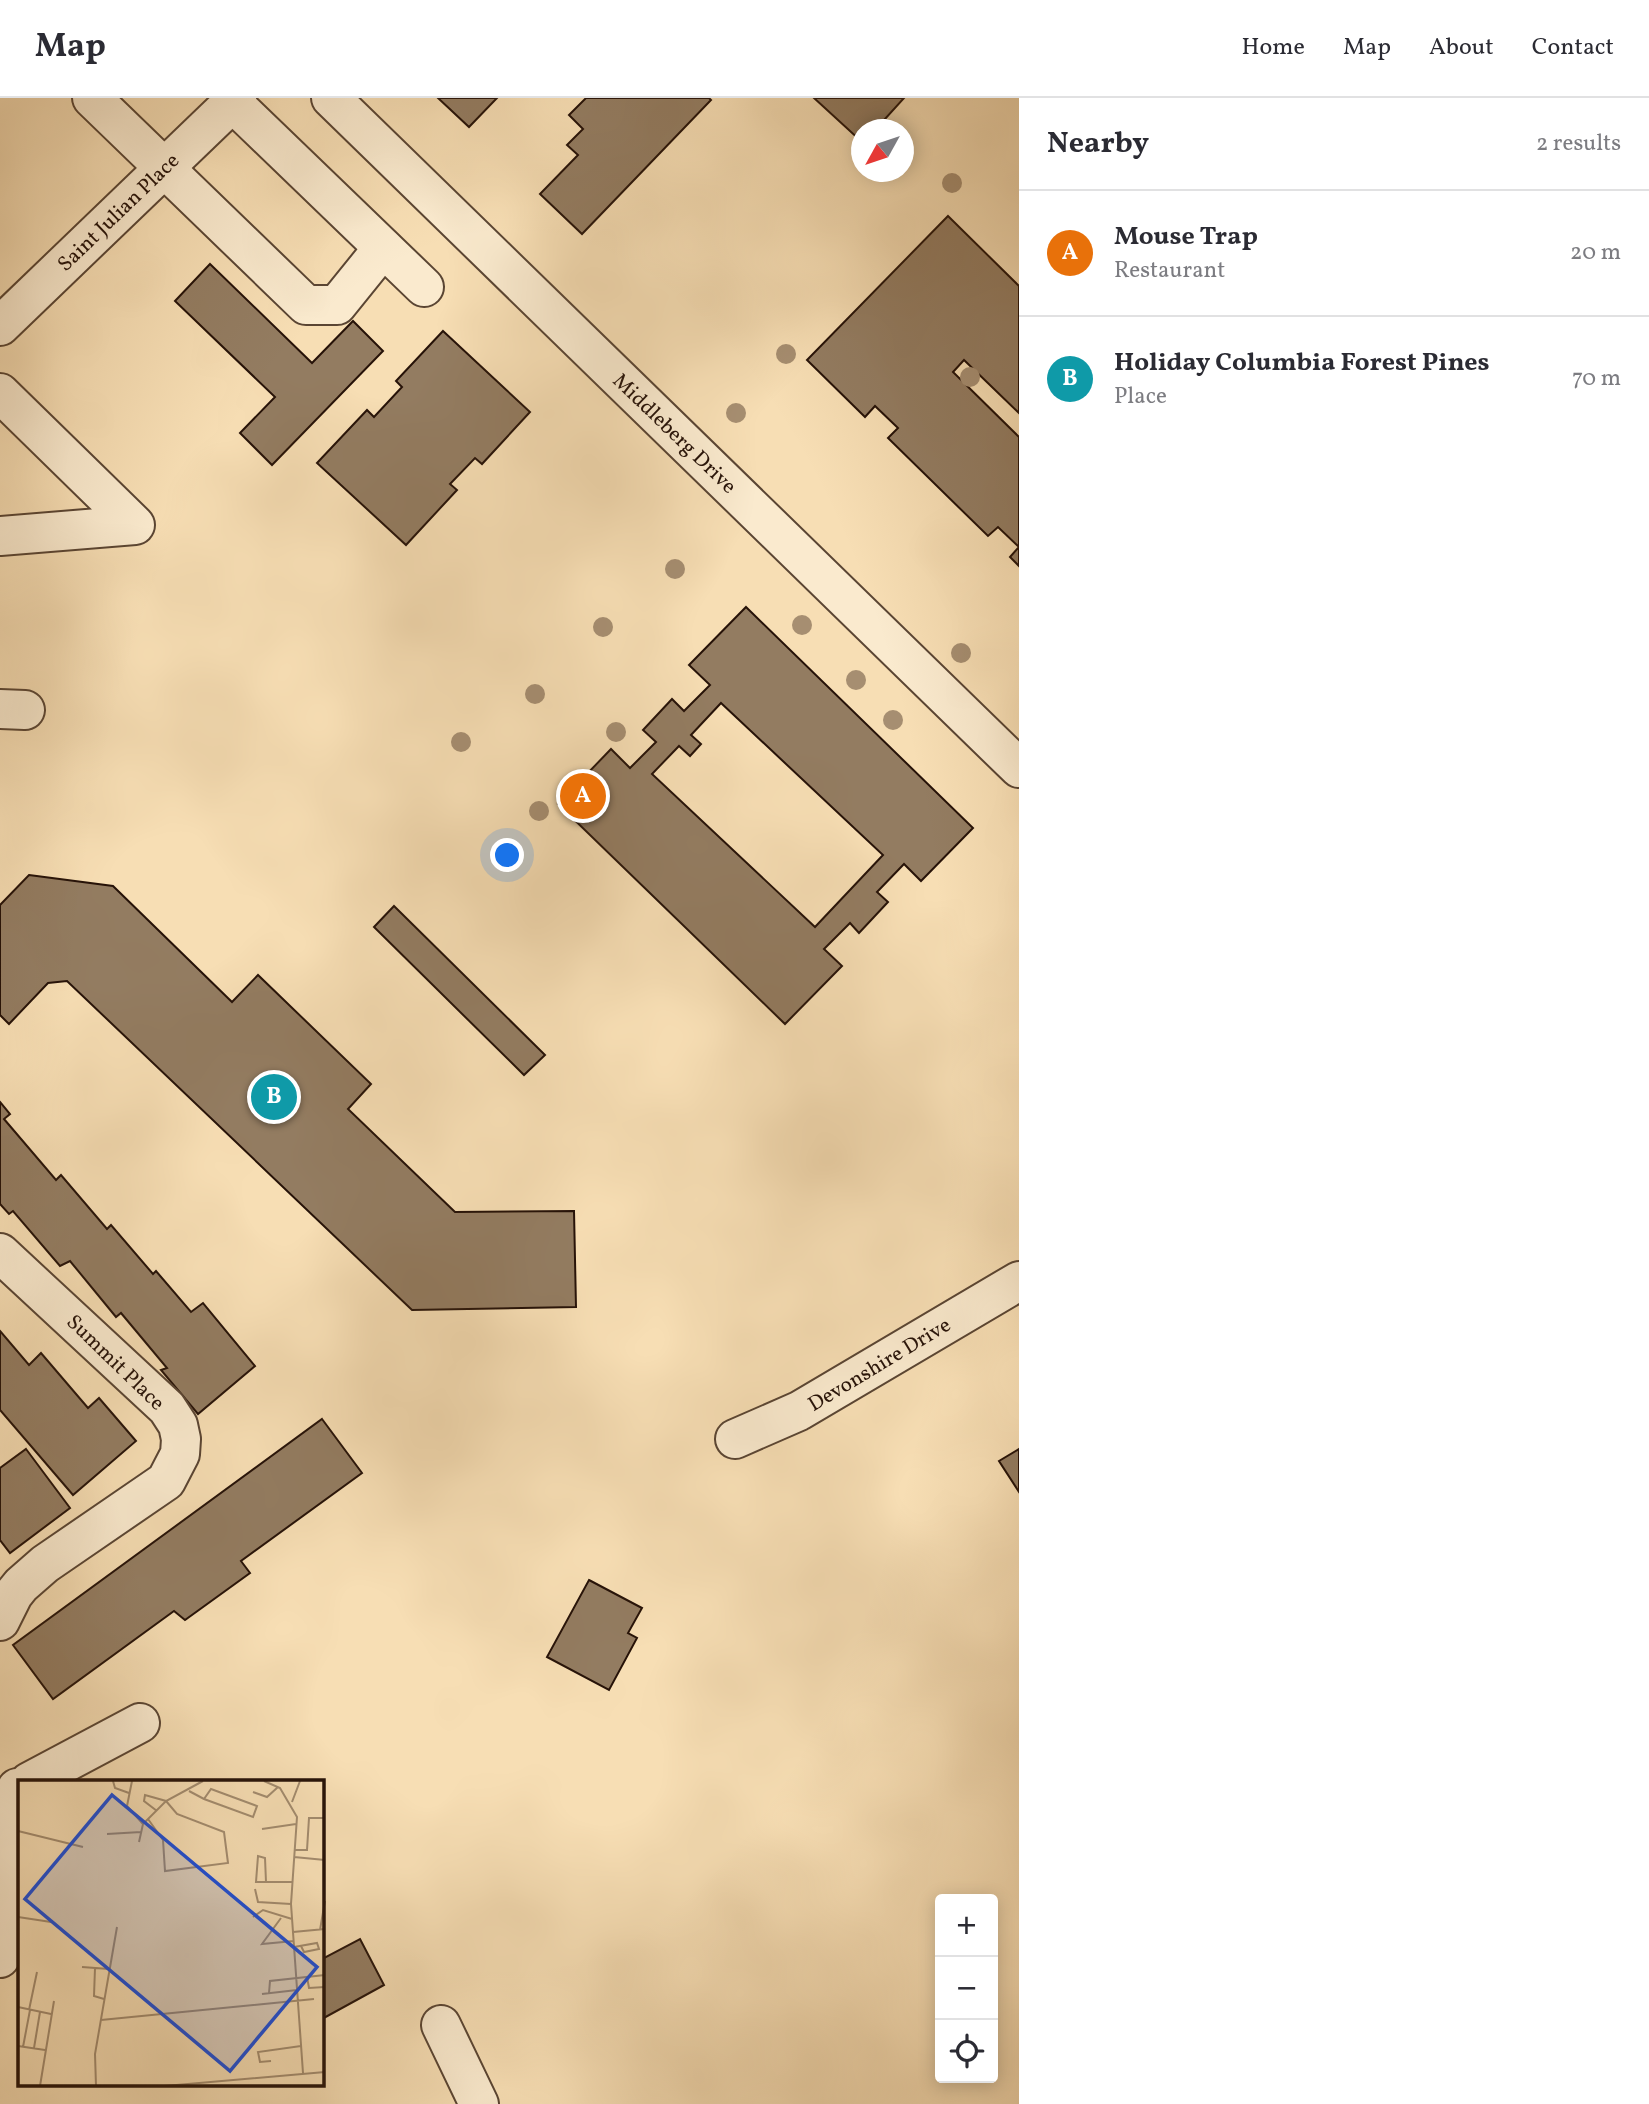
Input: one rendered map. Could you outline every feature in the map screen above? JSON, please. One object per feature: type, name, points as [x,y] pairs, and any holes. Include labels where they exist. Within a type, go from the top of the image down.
[{"type":"street","name":"Middleberg Drive","points":[[331,98],[1019,768]]},
{"type":"street","name":"Saint Julian Place","points":[[0,326],[235,100]]},
{"type":"street","points":[[235,100],[424,287]]},
{"type":"street","points":[[102,102],[164,168],[306,305],[337,305],[383,248]]},
{"type":"street","points":[[0,393],[135,525],[0,536]]},
{"type":"street","name":"Summit Place","points":[[0,1253],[167,1408],[178,1425],[181,1439],[180,1454],[166,1481],[45,1564],[13,1595],[0,1621]]},
{"type":"street","name":"Devonshire Drive","points":[[735,1439],[799,1411],[1017,1286]]},
{"type":"street","points":[[39,1780],[78,1770],[140,1723]]},
{"type":"street","points":[[0,1958],[13,1934],[2,1861],[16,1786]]},
{"type":"street","points":[[441,2025],[479,2104]]},
{"type":"building","points":[[438,98],[497,98],[469,127]]},
{"type":"building","points":[[586,98],[711,100],[582,234],[540,194],[578,155],[567,145],[583,129],[569,115]]},
{"type":"building","points":[[814,98],[904,98],[885,119],[851,119],[851,132]]},
{"type":"building","points":[[948,216],[1019,286],[1019,413],[964,360],[953,372],[1019,437],[1019,547],[998,527],[988,536],[888,438],[898,428],[875,406],[865,417],[807,360]]},
{"type":"building","points":[[210,264],[312,363],[353,321],[383,351],[272,465],[240,433],[275,397],[175,301]]},
{"type":"building","points":[[443,331],[530,412],[482,464],[475,458],[450,484],[457,490],[406,545],[317,463],[367,410],[374,417],[402,387],[396,381]]},
{"type":"building","points":[[1019,547],[1019,566],[1010,557]]},
{"type":"building","points":[[746,607],[973,828],[921,881],[904,864],[877,892],[888,902],[859,933],[850,923],[824,949],[842,966],[785,1024],[558,804],[611,749],[630,768],[656,742],[643,730],[672,699],[684,711],[710,685],[689,665]],"holes":[[[721,703],[883,855],[815,927],[652,774],[679,746],[690,756],[701,744],[691,735]]]},
{"type":"building","points":[[29,875],[113,886],[232,1002],[258,975],[371,1084],[348,1109],[455,1212],[574,1211],[576,1307],[412,1310],[67,981],[48,983],[9,1024],[0,1015],[0,905]]},
{"type":"building","points":[[394,906],[545,1055],[524,1075],[374,927]]},
{"type":"building","points":[[0,1102],[10,1114],[4,1119],[56,1180],[61,1175],[107,1229],[111,1225],[153,1274],[156,1271],[191,1312],[203,1303],[255,1366],[198,1414],[161,1370],[167,1368],[121,1313],[116,1317],[70,1261],[60,1266],[13,1211],[9,1214],[0,1204]]},
{"type":"building","points":[[0,1331],[29,1365],[41,1353],[88,1408],[99,1398],[136,1441],[73,1495],[0,1410]]},
{"type":"building","points":[[322,1419],[362,1473],[241,1561],[250,1573],[185,1620],[174,1611],[53,1699],[13,1645]]},
{"type":"building","points":[[26,1449],[70,1508],[10,1553],[0,1540],[0,1468]]},
{"type":"building","points":[[1019,1449],[1019,1492],[999,1461]]},
{"type":"building","points":[[589,1580],[642,1608],[628,1633],[637,1638],[609,1690],[547,1657]]},
{"type":"building","points":[[360,1939],[384,1985],[324,2018],[324,1958]]},
{"type":"place","name":"Mouse Trap","points":[[583,796]]},
{"type":"place","name":"Holiday Columbia Forest Pines","points":[[274,1097]]}]
